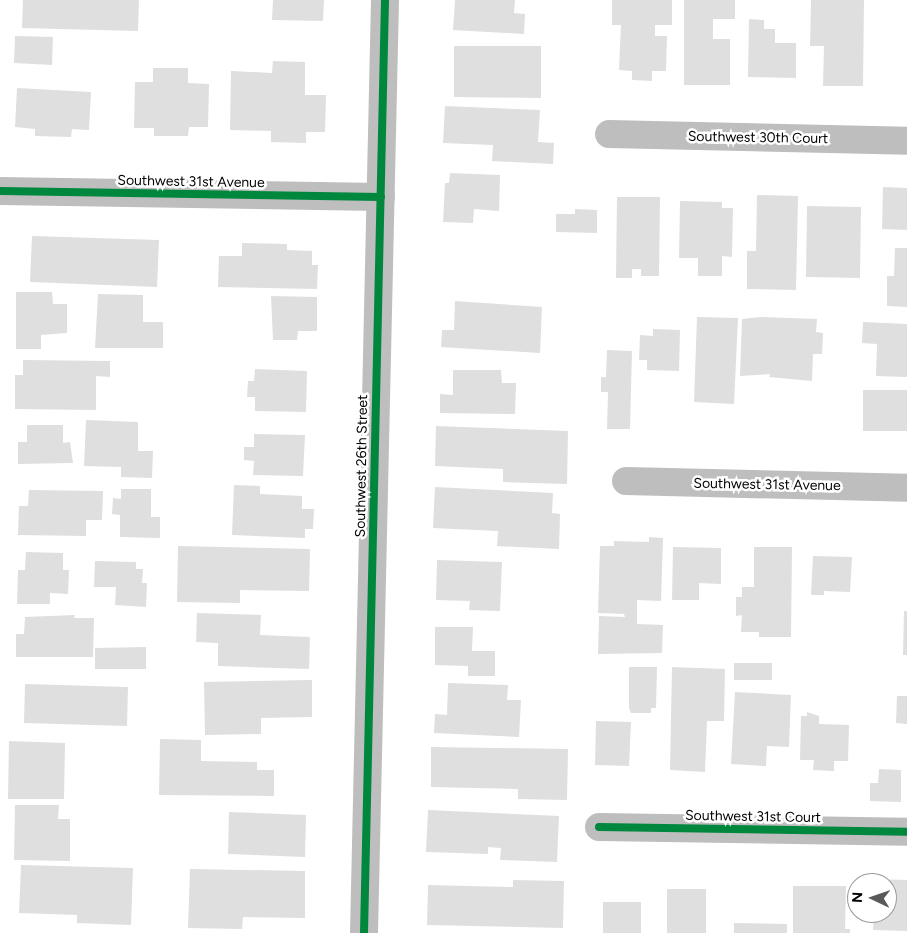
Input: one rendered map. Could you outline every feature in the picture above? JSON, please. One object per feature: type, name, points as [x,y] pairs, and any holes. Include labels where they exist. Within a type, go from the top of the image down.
[{"type":"street","name":"Southwest 26th Street","points":[[364,933],[385,0]]},
{"type":"street","name":"Southwest 30th Court","points":[[609,134],[907,141]]},
{"type":"street","name":"Southwest 31st Avenue","points":[[0,191],[381,197]]},
{"type":"street","name":"Southwest 31st Avenue","points":[[626,481],[907,488]]},
{"type":"street","name":"Southwest 31st Court","points":[[599,827],[907,832]]},
{"type":"building","points":[[23,0],[139,0],[138,31],[22,28]]},
{"type":"building","points":[[273,0],[324,0],[323,21],[272,20]]},
{"type":"building","points":[[455,0],[515,0],[514,13],[525,14],[524,34],[453,30]]},
{"type":"building","points":[[612,0],[672,0],[672,25],[655,25],[655,36],[667,36],[666,71],[652,71],[652,81],[632,80],[632,71],[619,70],[621,25],[612,25]]},
{"type":"building","points":[[684,0],[735,0],[735,19],[713,19],[713,39],[730,39],[730,85],[684,85]]},
{"type":"building","points":[[811,0],[864,0],[863,86],[823,86],[824,46],[810,46]]},
{"type":"building","points":[[749,19],[764,20],[764,29],[775,29],[775,43],[796,43],[796,78],[748,77]]},
{"type":"building","points":[[15,36],[53,37],[52,65],[14,63]]},
{"type":"building","points":[[454,46],[541,46],[541,98],[454,97]]},
{"type":"building","points":[[273,61],[305,62],[305,95],[326,95],[325,132],[306,132],[306,143],[271,142],[271,131],[230,130],[231,71],[272,73]]},
{"type":"building","points":[[153,68],[188,68],[188,83],[209,84],[208,127],[189,127],[188,136],[154,136],[154,128],[134,128],[135,82],[153,82]]},
{"type":"building","points":[[17,88],[91,92],[89,130],[72,129],[71,137],[35,136],[35,129],[15,127]]},
{"type":"building","points":[[445,106],[540,110],[538,142],[554,143],[553,164],[492,161],[493,145],[443,143]]},
{"type":"building","points":[[450,173],[500,175],[499,211],[474,209],[473,223],[443,222],[445,183],[449,183]]},
{"type":"building","points":[[883,187],[907,188],[907,230],[882,229]]},
{"type":"building","points":[[757,195],[798,196],[796,290],[747,289],[747,251],[756,251]]},
{"type":"building","points":[[617,197],[660,197],[659,276],[641,276],[641,269],[632,269],[632,278],[616,278]]},
{"type":"building","points":[[680,201],[722,202],[722,208],[733,208],[732,257],[722,256],[722,276],[698,276],[698,258],[679,258]]},
{"type":"building","points":[[807,206],[861,207],[860,278],[806,277]]},
{"type":"building","points":[[575,209],[597,210],[597,233],[556,232],[556,214],[575,214]]},
{"type":"building","points":[[32,236],[159,240],[157,287],[30,282]]},
{"type":"building","points":[[242,243],[287,244],[287,250],[312,251],[312,265],[318,265],[317,289],[218,287],[219,256],[242,256]]},
{"type":"building","points":[[895,248],[907,248],[907,307],[887,306],[887,276],[894,276]]},
{"type":"building","points":[[16,292],[52,292],[53,304],[67,304],[67,333],[41,335],[41,349],[16,349]]},
{"type":"building","points":[[98,294],[143,295],[143,322],[163,322],[163,348],[95,348]]},
{"type":"building","points":[[271,296],[317,297],[317,331],[298,331],[297,340],[273,340]]},
{"type":"building","points":[[455,301],[542,307],[540,353],[441,347],[442,330],[454,330]]},
{"type":"building","points":[[697,317],[738,318],[734,404],[694,402]]},
{"type":"building","points":[[760,317],[817,319],[816,332],[823,333],[822,354],[813,354],[812,381],[769,377],[770,374],[740,376],[742,319]]},
{"type":"building","points":[[863,322],[907,324],[907,377],[876,376],[877,344],[862,343]]},
{"type":"building","points":[[653,329],[680,330],[679,371],[647,370],[647,360],[639,360],[640,335],[653,336]]},
{"type":"building","points":[[607,350],[632,351],[630,429],[607,429],[608,392],[601,392],[601,377],[606,377]]},
{"type":"building","points":[[23,360],[110,361],[110,377],[96,376],[96,410],[15,409],[15,375],[23,375]]},
{"type":"building","points":[[255,369],[307,371],[306,412],[255,411],[255,397],[247,397],[248,381],[254,381]]},
{"type":"building","points":[[453,370],[501,370],[502,383],[516,383],[515,414],[440,413],[440,394],[453,395]]},
{"type":"building","points":[[863,390],[907,390],[907,431],[863,431]]},
{"type":"building","points":[[86,420],[138,422],[138,451],[153,451],[152,478],[121,477],[121,467],[84,466]]},
{"type":"building","points":[[27,425],[63,425],[63,443],[70,442],[73,463],[18,464],[18,442],[27,442]]},
{"type":"building","points":[[436,426],[568,431],[567,484],[503,482],[503,469],[435,466]]},
{"type":"building","points":[[254,434],[305,435],[303,476],[253,475],[254,461],[244,460],[244,447],[254,447]]},
{"type":"building","points":[[234,485],[260,486],[260,494],[302,496],[302,509],[314,509],[313,529],[305,529],[305,538],[232,535]]},
{"type":"building","points":[[435,487],[553,493],[552,513],[560,514],[559,549],[497,546],[498,531],[433,528]]},
{"type":"building","points":[[121,489],[151,489],[151,517],[160,517],[160,538],[120,537],[120,515],[112,514],[113,498],[121,499]]},
{"type":"building","points":[[29,490],[103,491],[102,520],[86,520],[86,536],[18,535],[19,506],[28,506]]},
{"type":"building","points":[[649,537],[663,538],[661,601],[637,600],[637,624],[663,625],[662,653],[598,654],[599,616],[625,617],[624,614],[598,613],[600,546],[614,546],[614,541],[649,542]]},
{"type":"building","points":[[178,546],[310,549],[309,591],[240,590],[240,603],[177,602]]},
{"type":"building","points":[[673,547],[721,548],[721,584],[699,583],[699,600],[672,600]]},
{"type":"building","points":[[754,547],[792,547],[791,637],[759,637],[759,632],[741,632],[742,615],[736,616],[736,597],[742,597],[742,587],[754,587]]},
{"type":"building","points":[[26,552],[63,553],[63,570],[69,570],[68,594],[50,593],[50,604],[17,604],[18,570],[25,570]]},
{"type":"building","points":[[813,556],[852,557],[850,592],[824,591],[824,595],[811,595]]},
{"type":"building","points":[[437,560],[502,562],[500,611],[469,610],[470,601],[436,600]]},
{"type":"building","points":[[95,561],[136,562],[136,569],[143,569],[142,583],[147,583],[146,607],[115,605],[116,587],[94,587]]},
{"type":"building","points":[[904,611],[907,611],[907,655],[903,655]]},
{"type":"building","points":[[197,613],[261,615],[260,635],[310,637],[309,669],[218,666],[218,643],[196,642]]},
{"type":"building","points":[[75,615],[74,618],[94,618],[93,657],[16,657],[16,634],[24,634],[25,617]]},
{"type":"building","points":[[435,627],[473,627],[472,651],[495,651],[495,676],[468,676],[468,666],[435,665]]},
{"type":"building","points":[[146,647],[146,669],[95,669],[95,648]]},
{"type":"building","points":[[734,663],[772,663],[772,680],[734,680]]},
{"type":"building","points":[[629,667],[657,667],[656,708],[651,708],[651,713],[631,713],[629,708]]},
{"type":"building","points":[[672,667],[725,669],[724,721],[707,721],[705,772],[670,770]]},
{"type":"building","points":[[312,680],[312,717],[261,718],[261,734],[205,735],[204,682]]},
{"type":"building","points":[[448,683],[508,685],[507,700],[521,700],[519,737],[434,733],[435,714],[447,715]]},
{"type":"building","points":[[25,684],[128,687],[127,726],[24,723]]},
{"type":"building","points":[[735,692],[791,695],[789,747],[767,746],[766,766],[731,764]]},
{"type":"building","points":[[897,696],[907,696],[907,724],[896,723]]},
{"type":"building","points":[[807,712],[819,716],[819,724],[849,725],[848,761],[834,761],[834,771],[813,770],[814,760],[800,760],[801,716],[807,716]]},
{"type":"building","points":[[596,721],[631,722],[629,766],[595,765]]},
{"type":"building","points":[[160,739],[201,740],[201,761],[257,762],[257,770],[274,770],[274,796],[159,795]]},
{"type":"building","points":[[9,741],[65,743],[64,799],[8,799]]},
{"type":"building","points":[[431,747],[568,749],[567,800],[518,799],[518,789],[431,787]]},
{"type":"building","points":[[879,769],[901,770],[901,802],[870,801],[870,783],[878,783]]},
{"type":"building","points":[[15,805],[59,805],[58,819],[70,819],[70,861],[14,860]]},
{"type":"building","points":[[428,810],[559,816],[557,862],[500,860],[501,848],[488,847],[488,854],[426,852]]},
{"type":"building","points":[[229,812],[306,815],[305,857],[228,854]]},
{"type":"building","points":[[21,865],[133,868],[131,925],[77,923],[77,915],[19,913]]},
{"type":"building","points":[[190,869],[305,871],[305,918],[243,917],[242,929],[188,928]]},
{"type":"building","points":[[513,880],[564,881],[563,928],[427,925],[428,885],[513,887]]},
{"type":"building","points":[[897,880],[907,880],[907,931],[873,930],[873,923],[897,923]]},
{"type":"building","points":[[793,886],[846,886],[845,929],[850,929],[850,933],[793,933]]},
{"type":"building","points":[[667,889],[706,889],[706,933],[667,933]]},
{"type":"building","points":[[603,902],[641,902],[641,933],[603,933]]},
{"type":"building","points":[[734,923],[787,924],[787,933],[734,933]]},
{"type":"cycle path","points":[[364,933],[385,0]]},
{"type":"cycle path","points":[[0,191],[381,197]]},
{"type":"cycle path","points":[[599,827],[907,832]]}]
